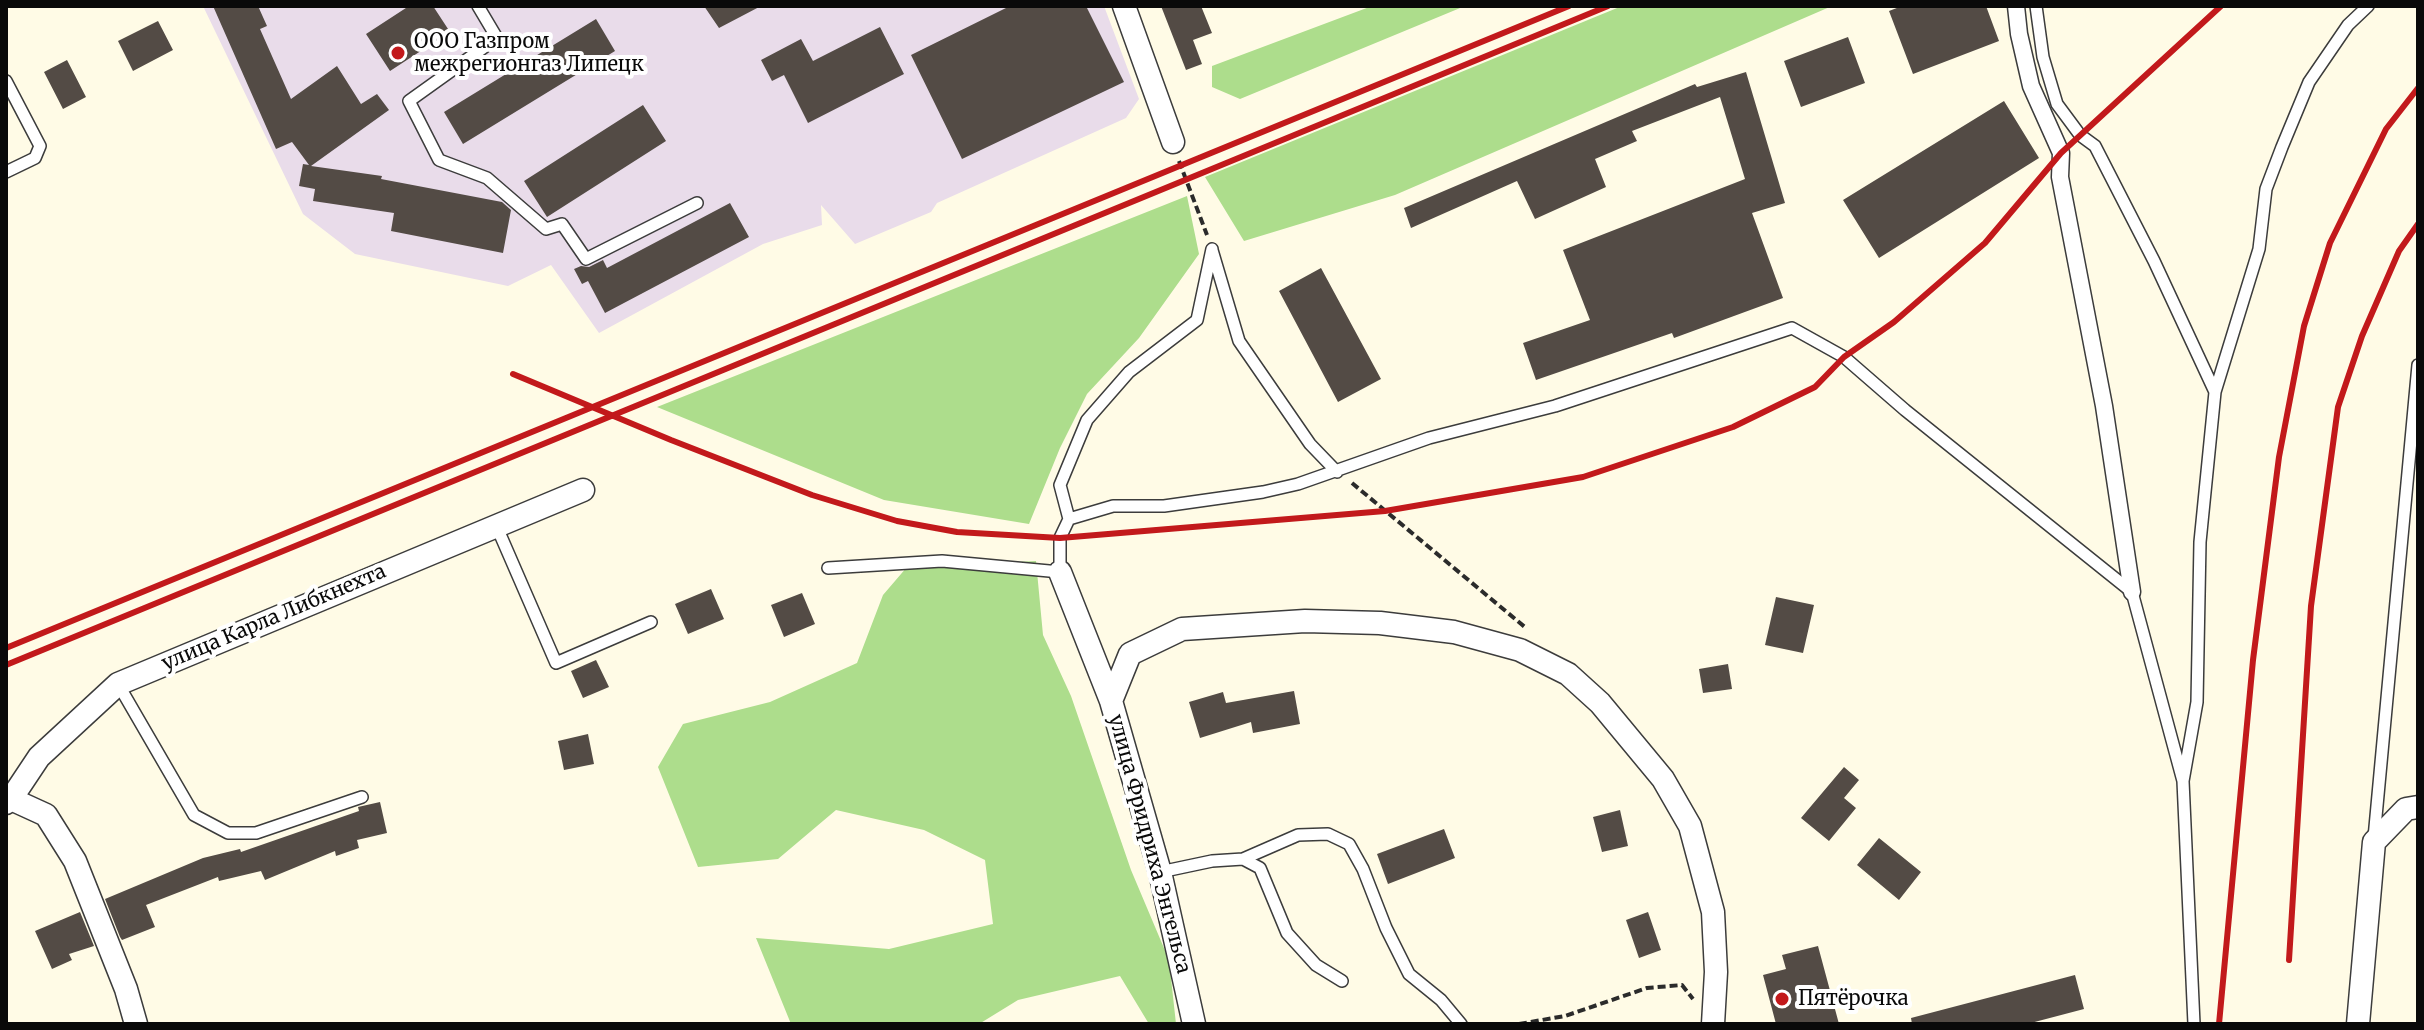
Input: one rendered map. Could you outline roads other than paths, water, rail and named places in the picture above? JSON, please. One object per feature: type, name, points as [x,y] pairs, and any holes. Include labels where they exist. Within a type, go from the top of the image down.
[{"type":"street","points":[[1124,6],[1173,142]]},
{"type":"street","points":[[2016,6],[2031,86],[2061,153],[2060,177],[2104,406],[2132,592]]},
{"type":"street","name":"улица Карла Либкнехта","points":[[9,801],[39,757],[118,684],[583,490]]},
{"type":"street","points":[[1060,572],[1111,701]]},
{"type":"street","name":"улица Фридриха Энгельса","points":[[1194,1024],[1160,872],[1111,701],[1130,654],[1182,629],[1305,621],[1380,623],[1454,632],[1520,650],[1568,674],[1600,703],[1663,779],[1690,826],[1713,912],[1716,972],[1707,1018]]},
{"type":"street","points":[[9,801],[46,815],[75,861],[126,989],[136,1024]]},
{"type":"street","points":[[2358,1024],[2374,842],[2406,809],[2418,807]]},
{"type":"lane","points":[[478,6],[497,38],[409,101],[439,160],[487,178],[546,229],[562,224],[586,259],[697,203]]},
{"type":"lane","points":[[2036,6],[2043,57],[2057,104],[2080,135],[2095,146],[2154,261],[2215,392]]},
{"type":"lane","points":[[2183,781],[2197,702],[2200,542],[2215,392],[2259,249],[2266,189],[2282,147],[2309,82],[2348,25],[2368,6]]},
{"type":"lane","points":[[6,81],[40,146],[35,158],[6,172]]},
{"type":"lane","points":[[828,568],[942,561],[1060,572],[1060,538],[1069,519],[1060,485],[1087,420],[1129,372],[1197,320],[1212,249],[1239,341],[1310,444],[1337,472]]},
{"type":"lane","points":[[1069,519],[1113,506],[1164,506],[1263,492],[1337,472],[1429,438],[1555,406],[1792,328],[1844,357],[1905,410],[2132,592],[2183,781],[2194,1024]]},
{"type":"lane","points":[[2374,842],[2418,365]]},
{"type":"lane","points":[[496,525],[556,663],[651,622]]},
{"type":"lane","points":[[118,684],[194,815],[228,833],[256,833],[362,797]]},
{"type":"lane","points":[[1160,872],[1212,861],[1243,859],[1298,835],[1328,834],[1349,844],[1409,974],[1441,1000],[1461,1024]]},
{"type":"lane","points":[[1243,859],[1260,868],[1287,933],[1316,965],[1342,981]]},
{"type":"railway","points":[[6,648],[1569,6]]},
{"type":"railway","points":[[6,665],[1608,6]]},
{"type":"railway","points":[[513,374],[812,495],[897,521],[957,532],[1060,538],[1385,511],[1583,477],[1733,427],[1815,387],[1844,357],[1894,322],[1985,243],[2061,153],[2221,6]]},
{"type":"railway","points":[[2219,1024],[2253,660],[2279,457],[2304,326],[2330,243],[2386,129],[2418,88]]},
{"type":"railway","points":[[2289,960],[2311,606],[2338,407],[2362,336],[2399,251],[2418,224]]},
{"type":"place","name":"ООО Газпром межрегионгаз Липецк","points":[[398,53]]},
{"type":"place","name":"Пятёрочка","points":[[1782,999]]}]
